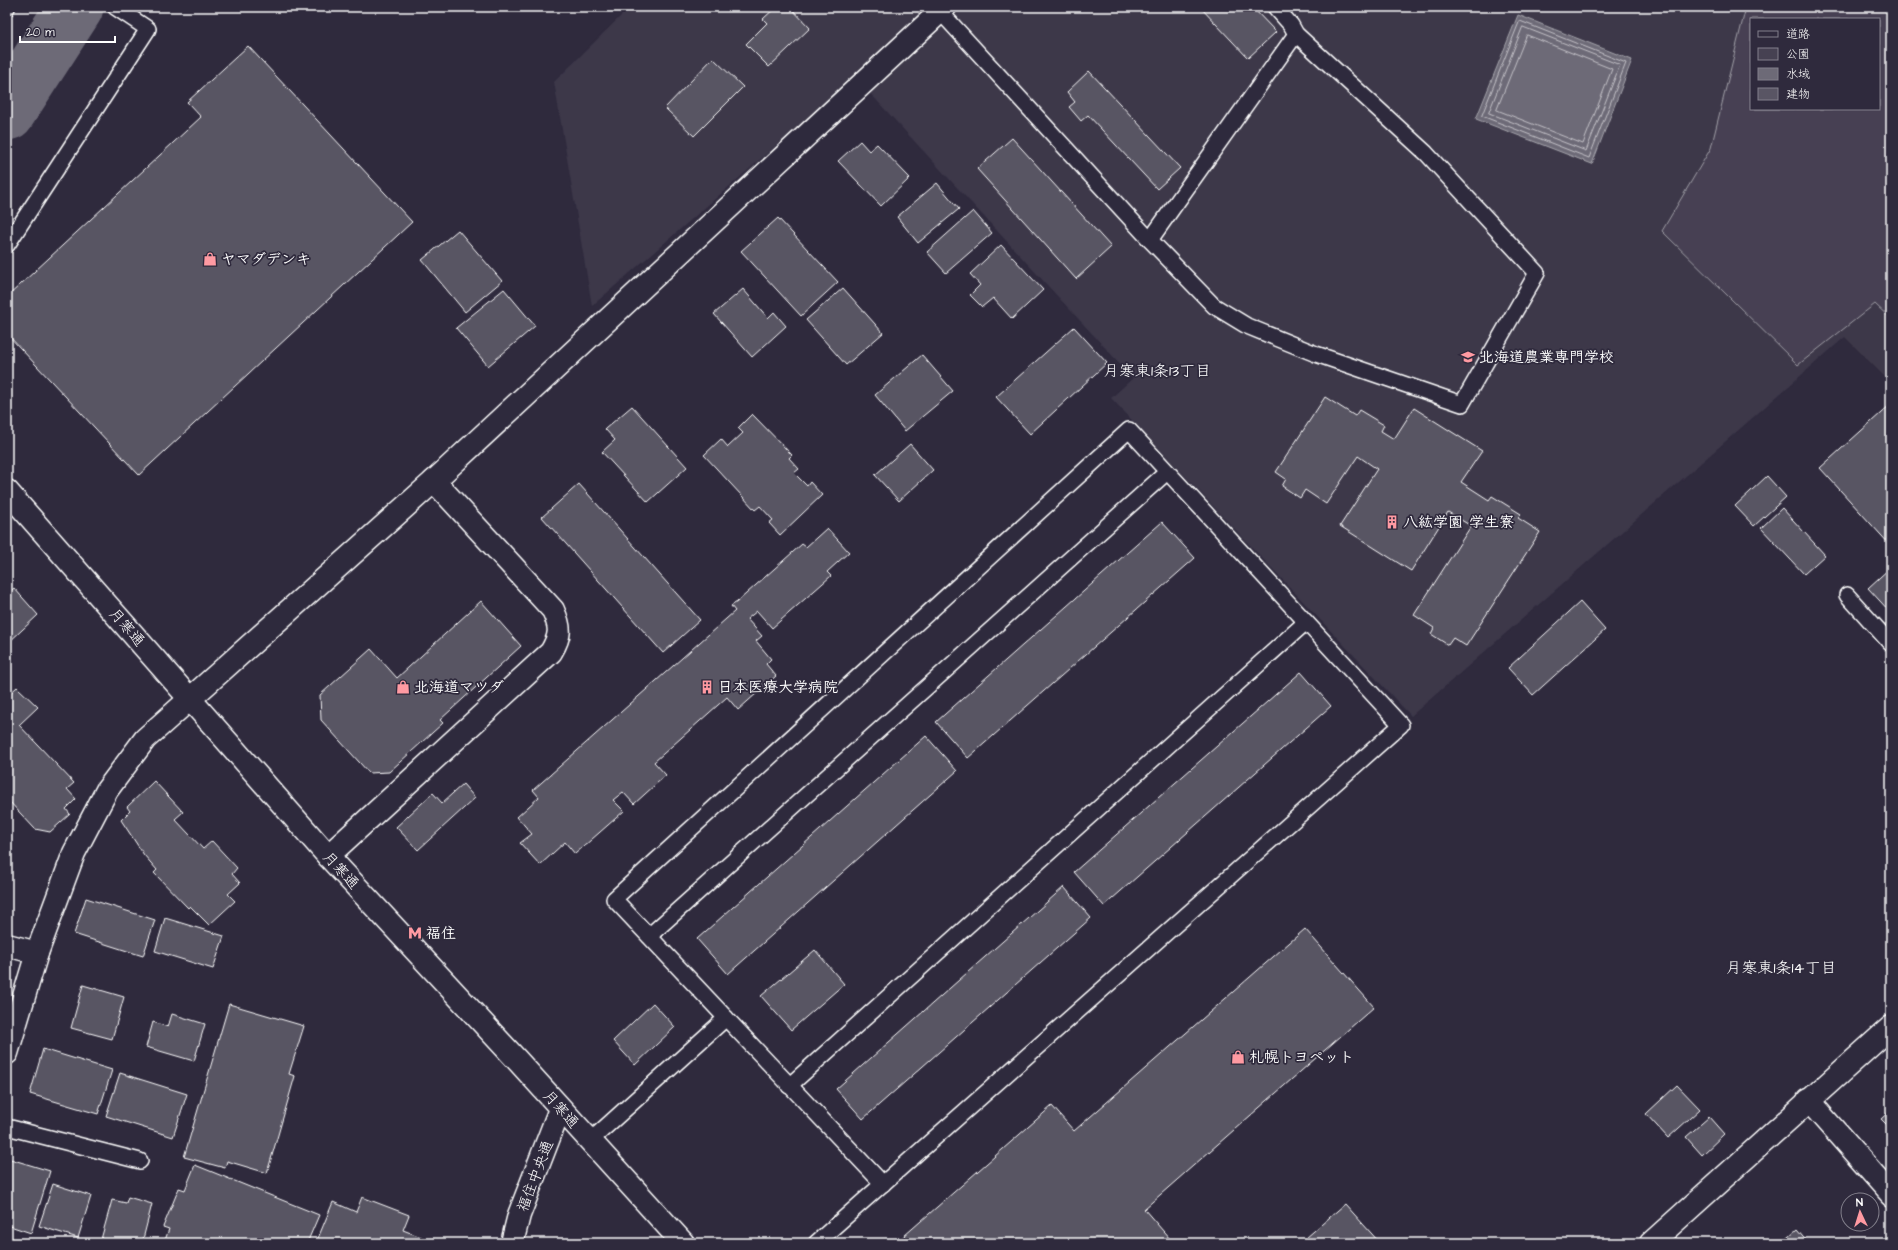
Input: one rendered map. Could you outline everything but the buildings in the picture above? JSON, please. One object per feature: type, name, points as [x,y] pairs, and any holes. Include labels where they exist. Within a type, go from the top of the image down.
[{"type":"main road","points":[[7,1053],[37,953],[74,853],[107,790],[145,738],[434,481],[940,9]]},
{"type":"main road","points":[[328,856],[551,652],[558,639],[559,624],[553,610],[434,481]]},
{"type":"main road","name":"月寒通","points":[[7,491],[328,856],[517,1060],[683,1243]]},
{"type":"main road","points":[[7,945],[37,953]]},
{"type":"main road","points":[[1651,1243],[1808,1100],[1891,1027]]},
{"type":"main road","points":[[1808,1100],[1891,1194]]},
{"type":"main road","name":"福住中央通","points":[[512,1243],[519,1214],[560,1109]]},
{"type":"lane","points":[[7,245],[148,28],[115,7]]},
{"type":"lane","points":[[940,9],[1150,240],[1214,306],[1247,326],[1316,354],[1462,404],[1537,273],[1426,153],[1294,30],[1275,7]]},
{"type":"lane","points":[[1150,240],[1294,30],[1292,7]]},
{"type":"lane","points":[[816,1243],[883,1184],[1401,725],[1129,430],[614,899],[883,1184]]},
{"type":"lane","points":[[649,936],[1167,472]]},
{"type":"lane","points":[[1847,595],[1891,644]]},
{"type":"lane","points":[[789,1086],[1306,622]]},
{"type":"lane","points":[[590,1141],[726,1018]]},
{"type":"lane","points":[[7,1127],[140,1161]]},
{"type":"shaded area","name":"北海道農業専門学校","points":[[630,7],[1891,7],[1891,383],[1845,337],[1411,716],[1111,398],[1133,378],[855,77],[592,306],[554,82]]},
{"type":"green space","points":[[1746,7],[1891,7],[1891,319],[1875,304],[1798,365],[1662,231],[1711,148]]},
{"type":"water","points":[[1518,15],[1632,60],[1592,164],[1476,119]]},
{"type":"waterway","points":[[7,112],[75,7]]},
{"type":"place","name":"ヤマダデンキ","points":[[210,259]]},
{"type":"place","name":"北海道農業専門学校","points":[[1468,357]]},
{"type":"place","name":"八紘学園 学生寮","points":[[1392,522]]},
{"type":"place","name":"北海道マツダ","points":[[403,687]]},
{"type":"place","name":"日本医療大学病院","points":[[707,687]]},
{"type":"place","name":"福住","points":[[415,933]]},
{"type":"place","name":"札幌トヨペット","points":[[1238,1057]]},
{"type":"district","name":"月寒東1条13丁目","points":[[1157,370]]},
{"type":"district","name":"月寒東1条14丁目","points":[[1781,967]]}]
